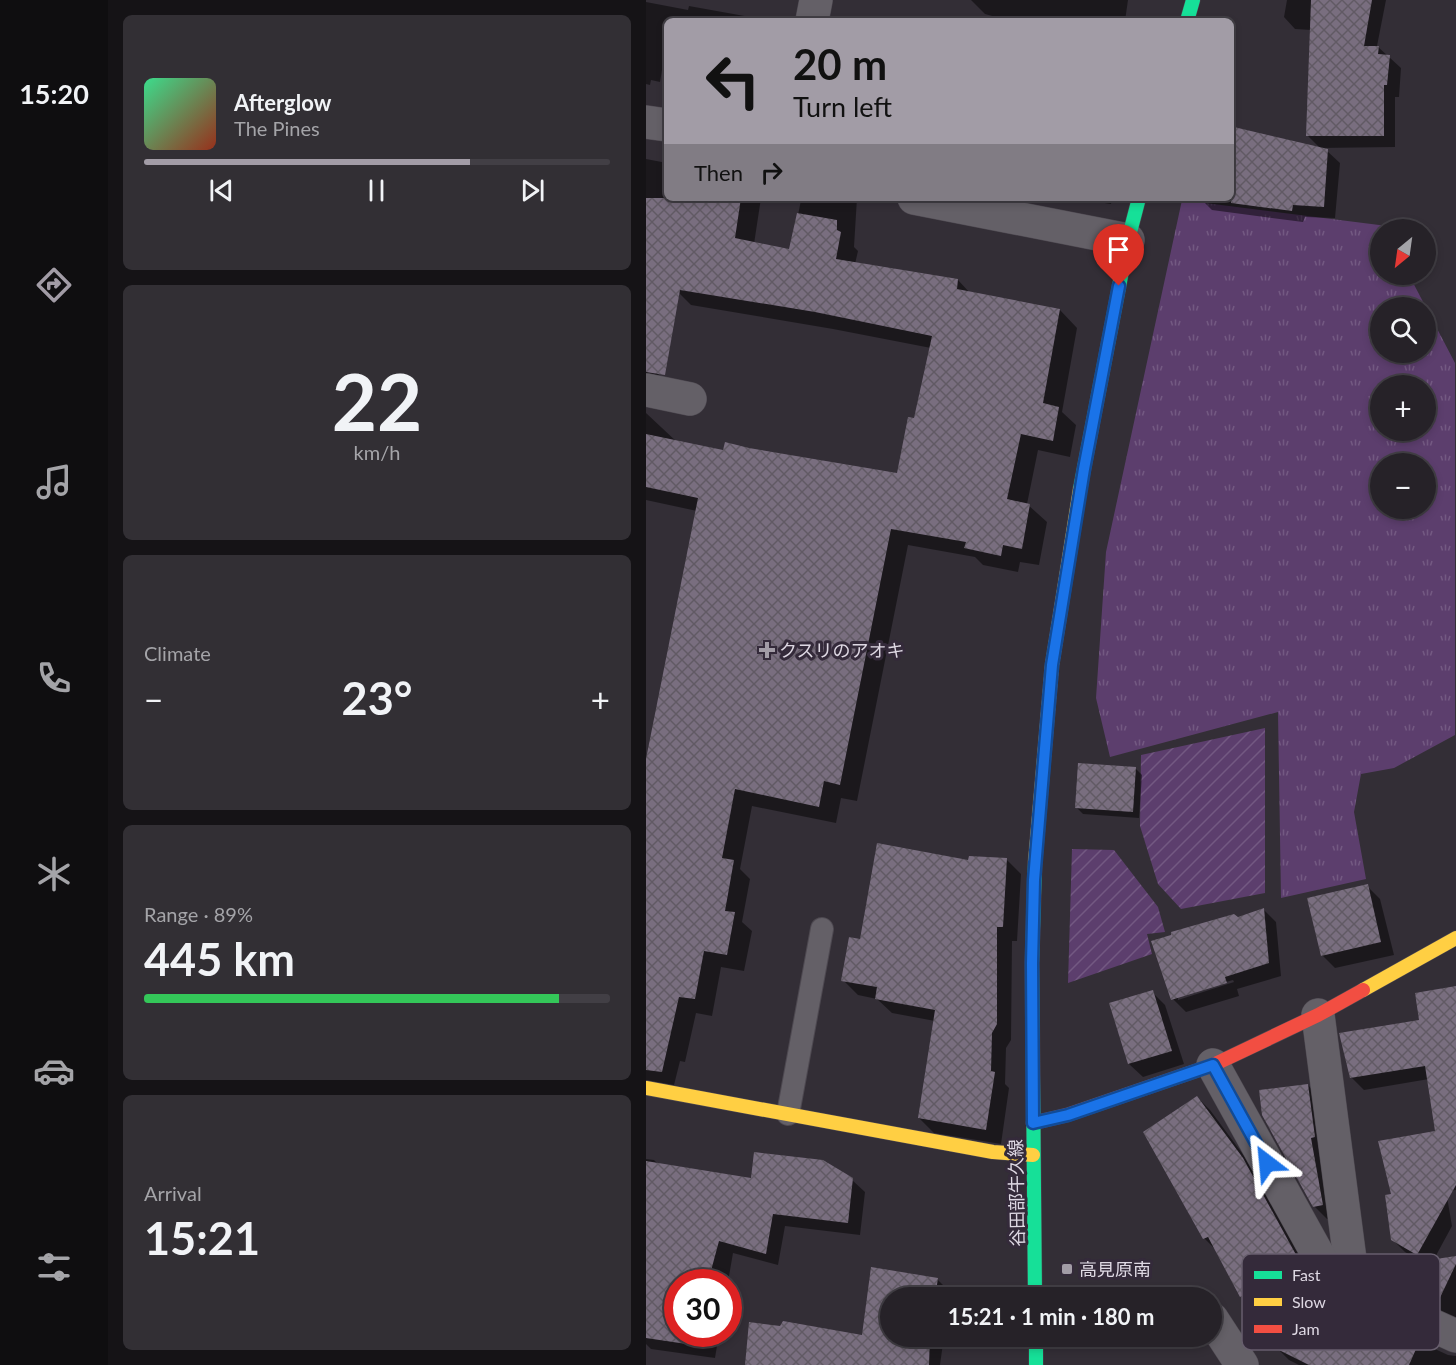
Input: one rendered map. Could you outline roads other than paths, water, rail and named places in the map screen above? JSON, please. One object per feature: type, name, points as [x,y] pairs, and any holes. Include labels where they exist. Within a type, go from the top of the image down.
[{"type":"main road","name":"谷田部牛久線","points":[[1035,1287],[1032,963],[1034,880],[1052,665],[1084,469],[1128,240],[1138,201]]},
{"type":"main road","points":[[1033,1123],[1068,1115],[1213,1065],[1318,1015],[1456,938]]},
{"type":"main road","points":[[646,1088],[993,1152],[1033,1155]]},
{"type":"main road","points":[[1036,1347],[1036,1365]]},
{"type":"street","points":[[813,18],[816,0]]},
{"type":"street","points":[[646,122],[664,125]]},
{"type":"street","points":[[929,201],[1128,240]]},
{"type":"street","points":[[646,390],[690,399]]},
{"type":"street","points":[[1318,1015],[1349,1254]]},
{"type":"street","points":[[1213,1065],[1318,1254]]},
{"type":"street","points":[[1440,1329],[1456,1336]]},
{"type":"street","points":[[1222,1334],[1242,1365]]},
{"type":"lane","points":[[787,1114],[822,929]]},
{"type":"place","name":"クスリのアオキ","points":[[767,650]]},
{"type":"place","name":"高見原南","points":[[1067,1269]]}]
